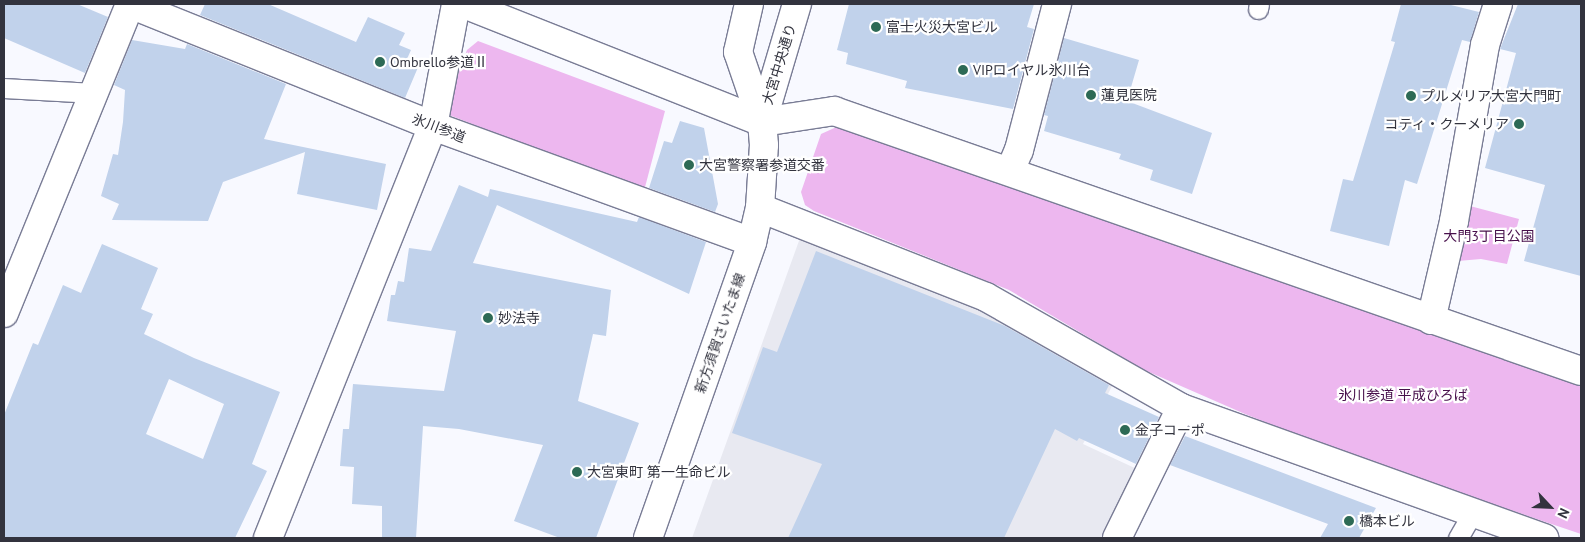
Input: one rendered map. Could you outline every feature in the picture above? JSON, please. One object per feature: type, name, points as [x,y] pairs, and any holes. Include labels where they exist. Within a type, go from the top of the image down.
[{"type":"street","points":[[4,313],[130,4]]},
{"type":"street","name":"氷川参道","points":[[130,4],[433,126],[752,242]]},
{"type":"street","points":[[268,538],[433,126],[456,4]]},
{"type":"street","points":[[464,4],[762,122],[834,111],[1581,371]]},
{"type":"street","name":"大宮中央通り","points":[[749,4],[738,52],[762,122]]},
{"type":"street","name":"大宮中央通り","points":[[762,122],[797,4]]},
{"type":"street","points":[[1010,171],[1019,150],[1057,4]]},
{"type":"street","points":[[1431,320],[1454,221],[1485,45],[1498,4]]},
{"type":"street","name":"新方須賀さいたま線","points":[[648,538],[752,242],[760,208],[764,145],[762,122]]},
{"type":"street","points":[[760,208],[986,297],[1181,408],[1544,538]]},
{"type":"street","points":[[1118,538],[1181,408]]},
{"type":"lane","points":[[4,88],[94,93]]},
{"type":"lane","points":[[1458,538],[1473,512]]},
{"type":"shaded area","points":[[800,238],[995,314],[1114,382],[1083,444],[1139,470],[1103,538],[692,538]]},
{"type":"green space","points":[[478,41],[665,111],[644,191],[444,113],[467,50]]},
{"type":"green space","name":"氷川参道 平成ひろば","points":[[841,125],[1581,378],[1581,534],[1354,457],[1245,414],[1142,369],[1009,290],[814,211],[805,205],[801,192],[821,134]]},
{"type":"green space","name":"大門3丁目公園","points":[[1470,206],[1519,219],[1507,264],[1481,259],[1458,261]]},
{"type":"building","points":[[4,4],[77,4],[108,17],[85,73],[4,38]]},
{"type":"building","points":[[205,4],[268,4],[356,42],[368,17],[405,33],[399,45],[411,50],[407,59],[419,65],[405,98],[200,15]]},
{"type":"building","points":[[849,4],[1034,4],[1027,27],[1034,29],[1013,109],[905,88],[907,81],[846,64],[848,53],[837,50]]},
{"type":"building","points":[[1401,4],[1447,4],[1479,12],[1470,42],[1462,40],[1417,184],[1405,180],[1389,246],[1330,231],[1343,179],[1353,181],[1395,42],[1391,41]]},
{"type":"building","points":[[1518,4],[1581,4],[1581,276],[1524,261],[1545,185],[1485,168],[1516,53],[1500,49]]},
{"type":"building","points":[[1064,38],[1139,60],[1127,101],[1212,133],[1192,194],[1150,180],[1153,170],[1119,159],[1121,154],[1044,131],[1048,116],[1044,115]]},
{"type":"building","points":[[132,40],[185,49],[187,44],[286,84],[264,139],[386,164],[377,210],[297,194],[305,152],[223,182],[208,221],[112,220],[119,204],[101,196],[113,154],[118,155],[123,122],[125,90],[114,85]]},
{"type":"building","points":[[680,121],[704,128],[718,204],[715,212],[649,188],[664,141],[672,143]]},
{"type":"building","points":[[459,185],[488,197],[490,189],[637,222],[639,217],[706,242],[689,294],[497,205],[473,263],[611,290],[606,336],[593,334],[578,401],[639,423],[596,538],[560,538],[514,521],[543,445],[459,429],[423,426],[416,538],[382,538],[382,506],[352,504],[354,467],[340,466],[343,429],[349,429],[353,384],[444,391],[456,331],[387,321],[391,295],[395,295],[398,281],[404,282],[409,248],[431,251]]},
{"type":"building","points":[[102,244],[158,268],[141,309],[153,314],[144,334],[194,358],[280,392],[252,464],[267,471],[235,538],[4,538],[4,415],[33,343],[38,345],[63,285],[81,293]],"holes":[[[169,379],[224,404],[203,459],[146,434]]]},
{"type":"building","points":[[816,251],[1005,326],[1109,385],[1105,393],[1159,417],[1136,464],[1079,438],[1077,441],[1055,429],[1004,538],[788,538],[822,464],[732,433],[763,347],[777,352]]},
{"type":"building","points":[[1185,436],[1376,508],[1359,538],[1320,538],[1328,524],[1170,465]]},
{"type":"place","name":"富士火災大宮ビル","points":[[876,27]]},
{"type":"place","name":"Ombrello参道Ⅱ","points":[[380,62]]},
{"type":"place","name":"VIPロイヤル氷川台","points":[[963,70]]},
{"type":"place","name":"蓮見医院","points":[[1091,95]]},
{"type":"place","name":"プルメリア大宮大門町","points":[[1411,96]]},
{"type":"place","name":"コティ・クーメリア","points":[[1519,124]]},
{"type":"place","name":"大宮警察署参道交番","points":[[689,165]]},
{"type":"place","name":"妙法寺","points":[[488,318]]},
{"type":"place","name":"金子コーポ","points":[[1125,430]]},
{"type":"place","name":"大宮東町 第一生命ビル","points":[[577,472]]},
{"type":"place","name":"橋本ビル","points":[[1349,521]]}]
